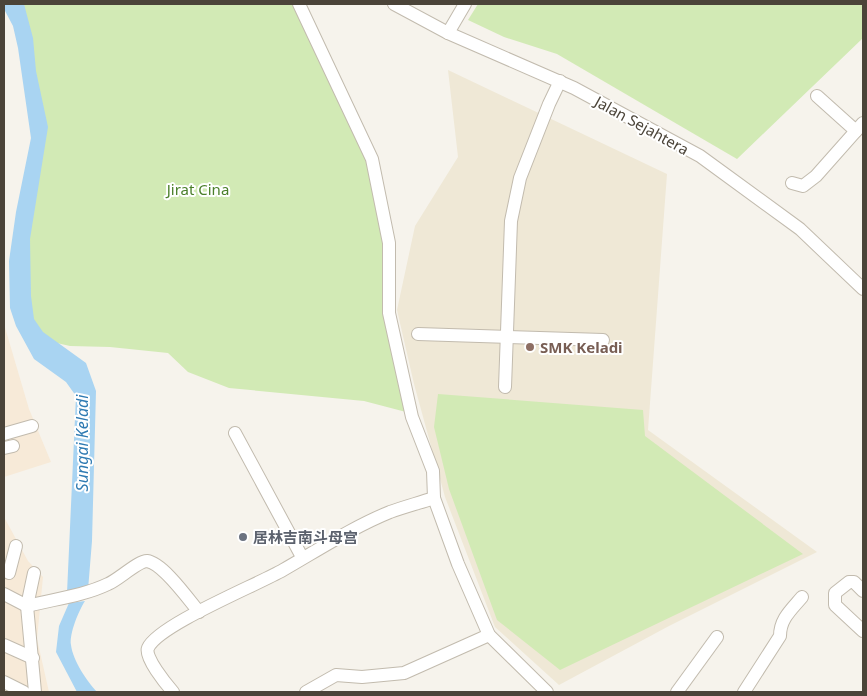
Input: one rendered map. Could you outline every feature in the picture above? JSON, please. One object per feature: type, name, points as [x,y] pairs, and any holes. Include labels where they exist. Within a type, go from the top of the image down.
[{"type":"street","points":[[299,4],[372,159],[390,243],[390,313],[412,417],[432,471],[434,498],[458,564],[489,635],[547,692]]},
{"type":"street","name":"Jalan Sejahtera","points":[[394,4],[448,33],[560,82],[670,139],[735,180],[800,229],[863,289]]},
{"type":"street","points":[[448,33],[465,4]]},
{"type":"street","points":[[505,387],[511,220],[520,178],[560,82]]},
{"type":"street","points":[[792,182],[803,186],[816,176],[860,127],[817,96]]},
{"type":"street","points":[[418,334],[602,340]]},
{"type":"street","points":[[4,434],[32,426]]},
{"type":"street","points":[[235,433],[302,557]]},
{"type":"street","points":[[173,692],[149,661],[146,654],[148,647],[159,636],[199,612],[283,570],[302,557],[389,512],[434,498]]},
{"type":"street","points":[[10,573],[16,546]]},
{"type":"street","points":[[4,594],[27,606],[67,597],[94,590],[117,580],[138,564],[148,561],[165,572],[199,612]]},
{"type":"street","points":[[34,573],[27,606],[35,692]]},
{"type":"street","points":[[863,591],[854,582],[849,582],[835,594],[834,598],[835,604],[863,631]]},
{"type":"street","points":[[744,692],[780,636],[780,626],[786,614],[802,597]]},
{"type":"street","points":[[306,692],[336,675],[362,677],[404,672],[489,635]]},
{"type":"street","points":[[677,692],[717,637]]},
{"type":"street","points":[[4,645],[33,658]]},
{"type":"street","points":[[4,682],[24,692]]},
{"type":"shaded area","name":"SMK Keladi","points":[[448,70],[667,174],[648,430],[817,552],[669,626],[559,685],[495,627],[445,497],[414,384],[397,310],[415,226],[458,157]]},
{"type":"shaded area","points":[[4,324],[29,409],[51,462],[4,477]]},
{"type":"shaded area","points":[[4,517],[28,561],[43,577],[37,639],[49,692],[4,692]]},
{"type":"green space","name":"Jirat Cina","points":[[10,4],[294,4],[368,160],[386,244],[406,412],[364,401],[229,388],[188,372],[168,353],[110,347],[70,346],[39,339],[20,311],[35,128]]},
{"type":"green space","points":[[478,4],[863,4],[863,38],[737,159],[557,54],[504,37],[468,20]]},
{"type":"green space","points":[[438,394],[643,410],[645,436],[803,554],[560,670],[497,620],[449,489],[434,427]]},
{"type":"water","name":"Sungai Keladi","points":[[4,4],[24,4],[33,38],[36,71],[48,127],[30,239],[31,296],[34,319],[43,332],[86,363],[96,391],[92,541],[88,590],[67,593],[76,396],[66,382],[34,359],[16,326],[10,308],[9,261],[16,212],[31,138],[18,48],[13,26],[4,9]]},
{"type":"water","points":[[85,601],[77,616],[71,645],[77,664],[97,692],[77,692],[56,652],[59,626],[69,603]]},
{"type":"place","name":"SMK Keladi","points":[[530,347]]},
{"type":"place","name":"居林吉南斗母宫","points":[[243,537]]}]
